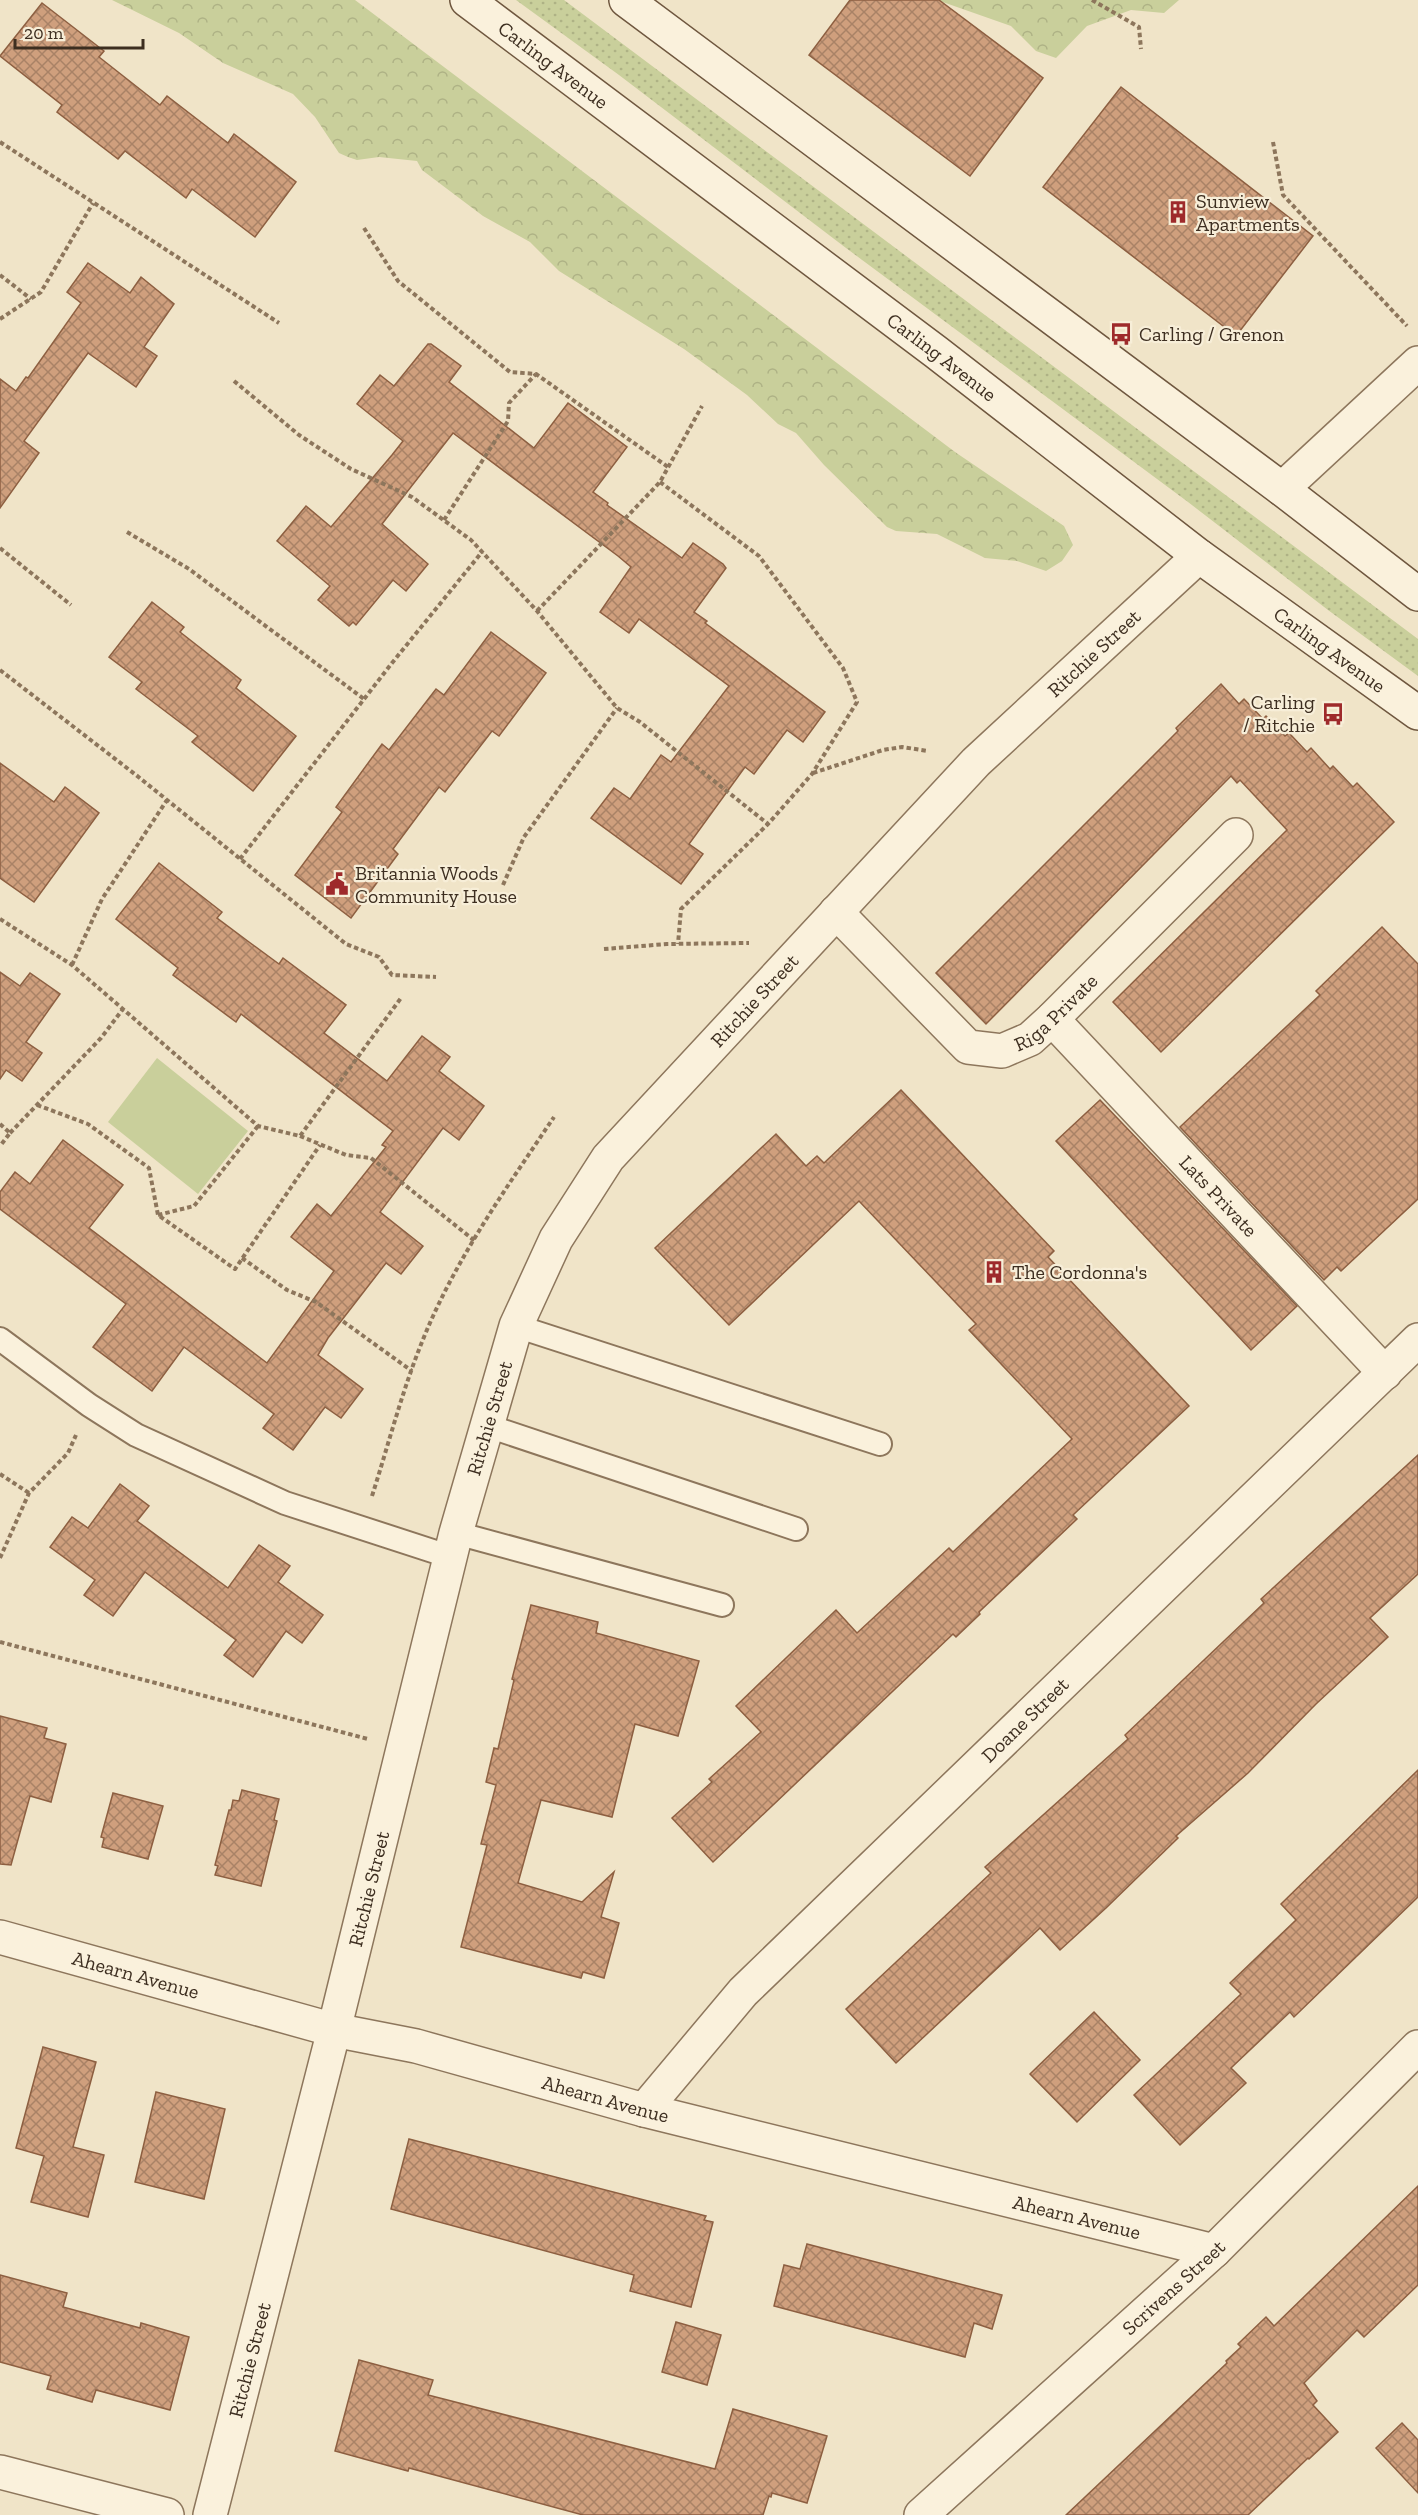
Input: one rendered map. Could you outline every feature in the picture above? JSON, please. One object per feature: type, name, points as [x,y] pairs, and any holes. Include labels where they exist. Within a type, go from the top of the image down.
[{"type":"street","name":"Carling Avenue","points":[[467,0],[944,358],[1198,556],[1418,712]]},
{"type":"street","points":[[626,0],[1282,489],[1418,594]]},
{"type":"street","points":[[1282,489],[1418,363]]},
{"type":"street","name":"Ritchie Street","points":[[210,2515],[334,2030],[453,1545],[516,1326],[556,1239],[608,1158],[976,762],[1198,556]]},
{"type":"street","name":"Riga Private","points":[[836,912],[968,1047],[1002,1051],[1030,1039],[1052,1019],[1236,835]]},
{"type":"street","name":"Lats Private","points":[[1052,1019],[1385,1372]]},
{"type":"street","name":"Doane Street","points":[[644,2110],[742,1992],[1418,1340]]},
{"type":"street","name":"Ahearn Avenue","points":[[0,1937],[334,2030],[416,2046],[644,2110],[1214,2251]]},
{"type":"street","name":"Scrivens Street","points":[[921,2515],[1214,2251],[1418,2048]]},
{"type":"street","points":[[0,2472],[167,2515]]},
{"type":"lane","points":[[516,1326],[880,1444]]},
{"type":"lane","points":[[0,1339],[90,1405],[136,1435],[285,1503],[453,1545],[722,1605]]},
{"type":"lane","points":[[488,1426],[796,1529]]},
{"type":"path","points":[[1092,0],[1139,27],[1141,49]]},
{"type":"path","points":[[0,142],[279,323]]},
{"type":"path","points":[[1273,142],[1283,195],[1410,330]]},
{"type":"path","points":[[0,319],[41,292],[93,203]]},
{"type":"path","points":[[364,228],[398,281],[510,372],[536,374],[668,467]]},
{"type":"path","points":[[0,275],[31,298]]},
{"type":"path","points":[[444,520],[508,422],[509,403],[536,374]]},
{"type":"path","points":[[234,381],[299,435],[351,469],[412,497],[471,540],[537,611],[617,708],[640,722],[768,824]]},
{"type":"path","points":[[537,611],[660,482],[702,406]]},
{"type":"path","points":[[660,482],[759,556],[843,668],[857,702],[812,774],[768,824],[681,909],[678,944]]},
{"type":"path","points":[[127,532],[189,569],[364,699]]},
{"type":"path","points":[[0,548],[71,605]]},
{"type":"path","points":[[240,859],[482,552]]},
{"type":"path","points":[[0,670],[346,944],[379,957],[392,975],[436,977]]},
{"type":"path","points":[[503,885],[524,837],[617,708]]},
{"type":"path","points":[[812,774],[883,750],[902,747],[928,751]]},
{"type":"path","points":[[72,965],[102,899],[167,800]]},
{"type":"path","points":[[0,919],[72,965],[258,1126],[300,1136],[346,1155],[371,1158],[475,1241]]},
{"type":"path","points":[[604,949],[678,944],[749,943]]},
{"type":"path","points":[[300,1136],[400,998]]},
{"type":"path","points":[[0,1146],[101,1038],[123,1008]]},
{"type":"path","points":[[37,1105],[88,1124],[149,1168],[158,1215],[235,1269],[320,1144]]},
{"type":"path","points":[[369,1505],[419,1348],[445,1293],[496,1204],[554,1117]]},
{"type":"path","points":[[0,1124],[10,1133]]},
{"type":"path","points":[[158,1215],[195,1206],[258,1126]]},
{"type":"path","points":[[242,1258],[287,1290],[316,1302],[412,1371]]},
{"type":"path","points":[[0,1558],[29,1493],[68,1453],[90,1405]]},
{"type":"path","points":[[0,1474],[29,1493]]},
{"type":"path","points":[[0,1642],[404,1748]]},
{"type":"green space","points":[[112,0],[355,0],[955,452],[1064,526],[1073,545],[1062,561],[1046,571],[1017,561],[985,558],[937,534],[896,531],[887,527],[824,465],[796,433],[778,424],[747,395],[684,349],[559,271],[530,242],[483,216],[422,170],[417,161],[379,157],[357,160],[339,153],[315,117],[293,94],[223,63],[179,33]]},
{"type":"green space","points":[[516,0],[564,0],[1418,639],[1418,676],[846,248],[619,75]]},
{"type":"green space","points":[[937,0],[1179,0],[1164,13],[1131,10],[1087,26],[1056,58],[1036,51],[1011,26]]},
{"type":"green space","points":[[157,1058],[248,1131],[198,1194],[108,1122]]},
{"type":"building","points":[[850,0],[939,0],[1043,78],[970,176],[809,55]]},
{"type":"building","points":[[42,3],[104,51],[99,57],[160,105],[167,96],[228,143],[234,134],[296,182],[255,237],[192,189],[186,198],[125,151],[118,159],[57,112],[62,105],[0,56]]},
{"type":"building","name":"Sunview Apartments","points":[[1121,87],[1313,236],[1236,336],[1043,187]]},
{"type":"building","points":[[88,263],[130,293],[141,277],[174,304],[144,347],[157,356],[136,387],[88,353],[24,441],[39,453],[0,508],[0,379],[16,391],[26,377],[28,378],[81,303],[67,292]]},
{"type":"building","points":[[428,344],[461,366],[449,382],[534,448],[568,403],[627,447],[593,492],[608,503],[607,505],[682,558],[693,543],[723,564],[726,568],[694,612],[707,621],[705,623],[825,712],[803,742],[787,730],[754,774],[745,767],[689,844],[703,854],[681,884],[591,818],[614,788],[630,799],[661,755],[671,762],[729,686],[639,619],[629,633],[600,612],[631,567],[453,433],[382,524],[428,564],[406,591],[393,580],[356,625],[353,622],[349,626],[318,600],[330,586],[277,541],[306,506],[331,527],[403,441],[357,404],[380,375],[394,386]]},
{"type":"building","points":[[152,602],[184,627],[180,632],[241,680],[236,688],[296,736],[253,791],[192,742],[198,736],[136,689],[142,682],[109,657]]},
{"type":"building","points":[[491,632],[546,673],[499,736],[492,731],[445,792],[439,787],[393,849],[398,854],[351,918],[295,875],[342,812],[336,807],[382,744],[389,750],[436,689],[444,695]]},
{"type":"building","points":[[1221,684],[1239,704],[1244,699],[1263,719],[1266,716],[1285,736],[1289,733],[1307,752],[1311,748],[1330,769],[1333,766],[1353,787],[1357,783],[1394,822],[1161,1052],[1113,1002],[1287,830],[1240,780],[1237,783],[1231,776],[986,1024],[936,973],[1178,731],[1176,728]]},
{"type":"building","points":[[0,763],[54,802],[65,787],[99,813],[34,902],[0,878]]},
{"type":"building","points":[[159,863],[222,912],[217,918],[279,964],[283,958],[346,1005],[324,1033],[387,1081],[422,1036],[450,1057],[439,1071],[484,1106],[459,1140],[443,1128],[380,1212],[423,1246],[401,1274],[386,1263],[328,1338],[318,1355],[363,1389],[341,1418],[325,1407],[293,1450],[263,1428],[274,1414],[184,1347],[152,1391],[93,1347],[126,1304],[0,1209],[0,1192],[15,1172],[30,1184],[63,1140],[123,1185],[89,1228],[267,1363],[334,1271],[291,1237],[317,1204],[331,1216],[386,1147],[382,1145],[393,1131],[241,1014],[236,1022],[173,975],[178,968],[116,919]]},
{"type":"building","points":[[1382,927],[1418,964],[1418,1199],[1341,1271],[1337,1267],[1324,1280],[1180,1127],[1320,995],[1316,991]]},
{"type":"building","points":[[0,972],[20,986],[30,973],[60,994],[26,1042],[42,1053],[22,1081],[6,1070],[0,1079]]},
{"type":"building","name":"The Cordonna's","points":[[901,1090],[1054,1251],[1048,1257],[1189,1406],[1073,1515],[1077,1519],[979,1612],[980,1614],[956,1637],[953,1634],[713,1862],[672,1818],[712,1782],[709,1779],[761,1732],[736,1706],[836,1610],[857,1633],[949,1548],[953,1552],[1072,1439],[969,1330],[976,1324],[859,1201],[729,1325],[655,1248],[776,1134],[806,1166],[817,1156],[824,1163]]},
{"type":"building","points":[[1100,1100],[1297,1306],[1251,1350],[1056,1141]]},
{"type":"building","points":[[1418,1455],[1418,1574],[1370,1618],[1388,1637],[1316,1704],[1248,1773],[1176,1836],[1178,1838],[1060,1950],[1040,1928],[896,2063],[846,2009],[991,1873],[985,1867],[1128,1739],[1125,1735],[1264,1603],[1261,1599]]},
{"type":"building","points":[[120,1484],[149,1506],[137,1521],[228,1588],[259,1545],[290,1566],[278,1582],[323,1615],[302,1643],[286,1631],[253,1677],[224,1655],[236,1640],[145,1572],[113,1616],[84,1595],[95,1580],[50,1547],[72,1517],[88,1528]]},
{"type":"building","points":[[531,1605],[598,1622],[596,1633],[699,1661],[678,1736],[635,1724],[612,1817],[541,1800],[518,1883],[582,1902],[614,1872],[601,1917],[619,1923],[604,1978],[583,1972],[581,1978],[461,1947],[487,1845],[481,1844],[496,1785],[486,1782],[494,1748],[498,1749],[514,1680],[512,1679]]},
{"type":"building","points":[[0,1716],[47,1728],[44,1738],[66,1744],[51,1802],[30,1796],[11,1865],[0,1864]]},
{"type":"building","points":[[1418,1770],[1418,1897],[1294,2017],[1290,2012],[1231,2068],[1246,2083],[1180,2145],[1134,2095],[1241,1994],[1230,1983],[1296,1920],[1281,1904]]},
{"type":"building","points":[[242,1790],[279,1799],[274,1820],[277,1821],[261,1886],[215,1875],[218,1866],[215,1865],[229,1810],[231,1810],[233,1800],[239,1801]]},
{"type":"building","points":[[113,1793],[163,1806],[148,1859],[102,1847],[104,1838],[101,1837]]},
{"type":"building","points":[[1094,2012],[1140,2060],[1077,2122],[1030,2074]]},
{"type":"building","points":[[43,2047],[96,2062],[73,2147],[104,2155],[88,2217],[31,2202],[44,2156],[16,2148]]},
{"type":"building","points":[[156,2092],[225,2109],[204,2199],[135,2182]]},
{"type":"building","points":[[409,2139],[706,2216],[704,2220],[713,2222],[691,2307],[630,2291],[634,2275],[391,2209]]},
{"type":"building","points":[[1418,2186],[1418,2285],[1364,2337],[1357,2330],[1304,2383],[1317,2401],[1313,2405],[1338,2432],[1248,2515],[1066,2515],[1227,2363],[1226,2361],[1241,2347],[1238,2344],[1266,2317],[1274,2326]]},
{"type":"building","points":[[807,2244],[1002,2295],[992,2329],[974,2323],[965,2357],[774,2306],[784,2265],[800,2269]]},
{"type":"building","points":[[0,2275],[67,2293],[63,2307],[140,2328],[141,2323],[189,2337],[170,2410],[96,2390],[92,2402],[47,2389],[51,2376],[0,2362]]},
{"type":"building","points":[[676,2322],[721,2335],[707,2385],[662,2372]]},
{"type":"building","points":[[359,2360],[433,2380],[428,2395],[715,2469],[733,2409],[827,2436],[807,2503],[772,2493],[763,2515],[583,2515],[409,2468],[408,2471],[335,2451]]},
{"type":"building","points":[[1402,2423],[1418,2440],[1418,2493],[1376,2448]]},
{"type":"place","name":"Sunview Apartments","points":[[1178,212]]},
{"type":"place","name":"Carling / Grenon","points":[[1121,334]]},
{"type":"place","name":"Carling / Ritchie","points":[[1333,714]]},
{"type":"place","name":"Britannia Woods Community House","points":[[337,884]]},
{"type":"place","name":"The Cordonna's","points":[[994,1272]]}]
